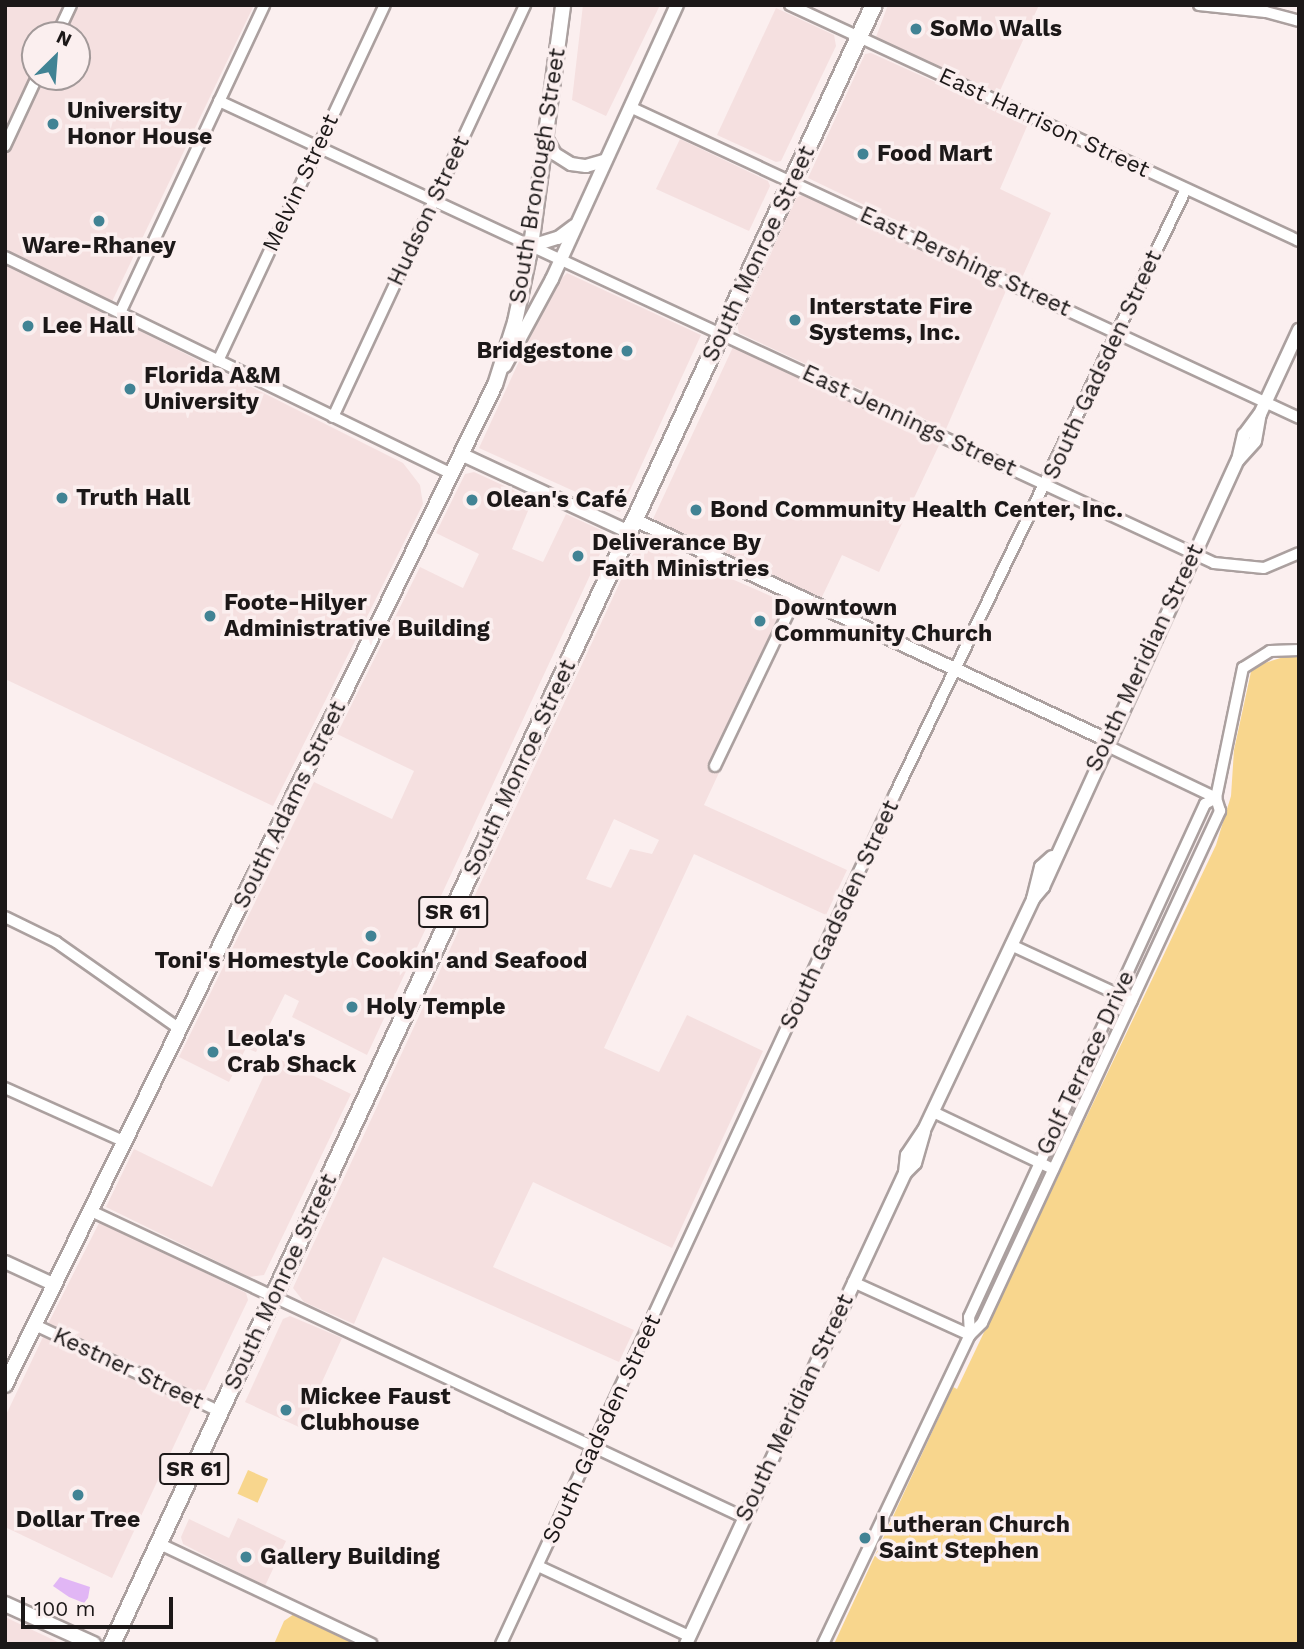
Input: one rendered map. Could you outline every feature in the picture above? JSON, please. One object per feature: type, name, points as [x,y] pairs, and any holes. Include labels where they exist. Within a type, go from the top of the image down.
[{"type":"main road","name":"South Bronough Street","points":[[495,385],[515,322],[531,246],[563,5]]},
{"type":"main road","name":"South Monroe Street","points":[[112,1644],[874,5]]},
{"type":"main road","name":"South Adams Street","points":[[5,1385],[495,385]]},
{"type":"main road","points":[[5,1604],[93,1644]]},
{"type":"street","points":[[64,21],[71,5]]},
{"type":"street","points":[[120,313],[264,5]]},
{"type":"street","name":"Melvin Street","points":[[218,361],[385,5]]},
{"type":"street","name":"Hudson Street","points":[[332,416],[525,5]]},
{"type":"street","name":"South Adams Street","points":[[495,385],[561,260],[574,225],[677,5]]},
{"type":"street","name":"East Harrison Street","points":[[790,5],[1299,241]]},
{"type":"street","points":[[1199,5],[1268,9],[1298,21]]},
{"type":"street","points":[[5,146],[31,91]]},
{"type":"street","name":"East Jennings Street","points":[[219,101],[1193,553],[1249,569],[1279,564],[1299,553]]},
{"type":"street","name":"East Pershing Street","points":[[630,107],[1118,334],[1262,408],[1299,418]]},
{"type":"street","points":[[546,138],[555,153],[571,164],[586,166],[604,160]]},
{"type":"street","name":"South Gadsden Street","points":[[501,1644],[895,794],[1047,485],[1186,189]]},
{"type":"street","points":[[531,246],[558,237],[574,225]]},
{"type":"street","points":[[5,257],[453,475]]},
{"type":"street","name":"South Meridian Street","points":[[687,1640],[905,1173],[906,1155],[925,1130],[1033,899],[1038,875],[1053,857],[1238,460],[1244,435],[1262,408],[1299,330]]},
{"type":"street","points":[[463,455],[797,595],[957,669],[1216,798]]},
{"type":"street","points":[[715,766],[797,595]]},
{"type":"street","name":"Golf Terrace Drive","points":[[823,1644],[970,1335],[982,1323],[1220,811],[1216,798],[1243,668],[1270,651],[1299,650]]},
{"type":"street","name":"Golf Terrace Drive","points":[[970,1335],[969,1317],[1205,804],[1216,798]]},
{"type":"street","points":[[5,917],[56,942],[180,1028]]},
{"type":"street","points":[[1011,945],[1132,1001]]},
{"type":"street","points":[[5,1088],[125,1143]]},
{"type":"street","points":[[933,1112],[1054,1170]]},
{"type":"street","points":[[91,1212],[745,1518]]},
{"type":"street","points":[[5,1262],[55,1285]]},
{"type":"street","points":[[853,1282],[970,1335]]},
{"type":"street","name":"Kestner Street","points":[[35,1325],[221,1412]]},
{"type":"street","points":[[160,1544],[372,1644]]},
{"type":"street","points":[[538,1566],[687,1640]]},
{"type":"shaded area","name":"Florida A&M University","points":[[5,5],[254,5],[106,314],[403,463],[420,485],[423,504],[273,806],[5,679]]},
{"type":"shaded area","points":[[583,5],[660,5],[606,116],[572,100]]},
{"type":"shaded area","points":[[888,5],[1039,5],[998,95],[876,37]]},
{"type":"shaded area","points":[[776,8],[834,35],[836,46],[781,161],[776,162],[717,135]]},
{"type":"shaded area","points":[[871,53],[1028,124],[1000,189],[1051,213],[1021,280],[808,178],[865,54]]},
{"type":"shaded area","points":[[680,139],[768,181],[770,186],[749,231],[656,189]]},
{"type":"shaded area","points":[[802,195],[1008,286],[946,429],[739,333],[737,323],[796,198]]},
{"type":"shaded area","points":[[567,273],[701,335],[620,512],[479,448],[554,286]]},
{"type":"shaded area","points":[[733,347],[941,441],[879,572],[842,555],[821,599],[653,519]]},
{"type":"shaded area","points":[[474,472],[533,499],[512,549],[543,562],[566,514],[603,531],[606,541],[367,1055],[292,1017],[299,1001],[285,994],[256,1052],[246,1048],[229,1082],[179,1057],[314,782],[392,819],[414,771],[337,734],[420,567],[463,588],[479,554],[436,533],[465,474]]},
{"type":"shaded area","points":[[640,539],[796,607],[704,805],[847,870],[826,915],[694,854],[604,1048],[659,1072],[687,1015],[763,1051],[672,1248],[533,1182],[493,1267],[634,1330],[619,1362],[383,1257],[354,1324],[304,1302],[293,1288]],"holes":[[[614,819],[659,840],[652,854],[630,849],[611,888],[586,879]]]},
{"type":"shaded area","points":[[1287,656],[1299,657],[1299,1644],[834,1644],[953,1387],[957,1389],[1216,845],[1231,796],[1234,750],[1252,667]]},
{"type":"shaded area","points":[[273,1056],[351,1094],[264,1275],[249,1277],[106,1207],[134,1149],[212,1187]]},
{"type":"shaded area","points":[[100,1221],[246,1293],[248,1300],[202,1396],[48,1324]]},
{"type":"shaded area","points":[[290,1316],[342,1338],[301,1428],[245,1402],[283,1319]]},
{"type":"shaded area","name":"Dollar Tree","points":[[43,1337],[192,1407],[112,1578],[5,1527],[5,1417]]},
{"type":"shaded area","points":[[248,1470],[268,1479],[258,1503],[237,1494]]},
{"type":"shaded area","points":[[238,1518],[286,1541],[265,1586],[183,1544],[181,1537],[189,1519],[229,1538]]},
{"type":"shaded area","points":[[60,1577],[90,1587],[84,1603],[53,1586]]},
{"type":"shaded area","points":[[294,1614],[359,1644],[274,1644],[284,1621]]},
{"type":"shaded area","points":[[5,1617],[62,1644],[5,1644]]},
{"type":"place","name":"SoMo Walls","points":[[916,29]]},
{"type":"place","name":"University Honor House","points":[[53,124]]},
{"type":"place","name":"Food Mart","points":[[863,154]]},
{"type":"place","name":"Ware-Rhaney","points":[[99,221]]},
{"type":"place","name":"Interstate Fire Systems, Inc.","points":[[795,320]]},
{"type":"place","name":"Lee Hall","points":[[28,326]]},
{"type":"place","name":"Bridgestone","points":[[627,351]]},
{"type":"place","name":"Florida A&M University","points":[[130,389]]},
{"type":"place","name":"Truth Hall","points":[[62,498]]},
{"type":"place","name":"Olean's Café","points":[[472,500]]},
{"type":"place","name":"Bond Community Health Center, Inc.","points":[[696,510]]},
{"type":"place","name":"Deliverance By Faith Ministries","points":[[578,556]]},
{"type":"place","name":"Foote-Hilyer Administrative Building","points":[[210,616]]},
{"type":"place","name":"Downtown Community Church","points":[[760,621]]},
{"type":"place","name":"Toni's Homestyle Cookin' and Seafood","points":[[371,936]]},
{"type":"place","name":"Holy Temple","points":[[352,1007]]},
{"type":"place","name":"Leola's Crab Shack","points":[[213,1052]]},
{"type":"place","name":"Mickee Faust Clubhouse","points":[[286,1410]]},
{"type":"place","name":"Dollar Tree","points":[[78,1495]]},
{"type":"place","name":"Lutheran Church Saint Stephen","points":[[865,1538]]},
{"type":"place","name":"Gallery Building","points":[[246,1557]]}]
